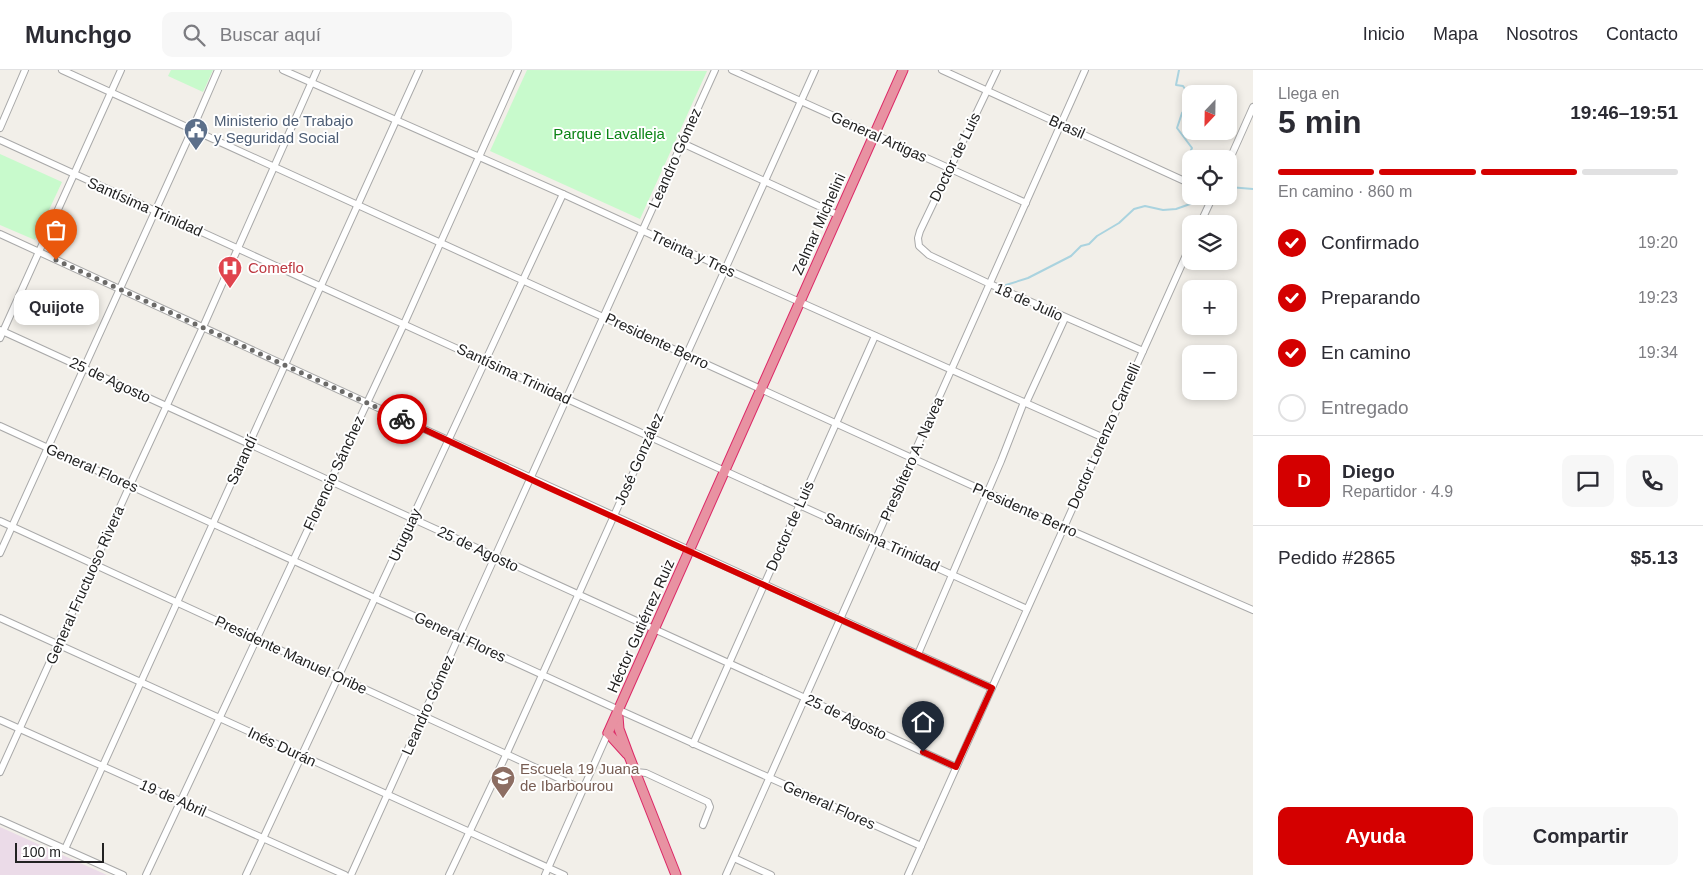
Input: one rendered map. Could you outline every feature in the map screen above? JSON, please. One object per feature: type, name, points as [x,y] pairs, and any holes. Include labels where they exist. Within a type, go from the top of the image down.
[{"type":"highway","name":"Zelmar Michelini","points":[[761,388],[903,70]]},
{"type":"highway","name":"Héctor Gutiérrez Ruiz","points":[[608,733],[761,388]]},
{"type":"highway","points":[[619,710],[617,719],[622,736],[676,875]]},
{"type":"highway","points":[[608,733],[622,736]]},
{"type":"highway","points":[[608,733],[629,756]]},
{"type":"street","points":[[0,128],[25,70]]},
{"type":"street","name":"Presidente Berro","points":[[62,70],[1063,527],[1253,610]]},
{"type":"street","points":[[0,338],[122,70]]},
{"type":"street","points":[[0,553],[218,70]]},
{"type":"street","name":"Treinta y Tres","points":[[283,70],[479,156],[1104,438]]},
{"type":"street","name":"General Fructuoso Rivera","points":[[0,772],[275,168],[317,70]]},
{"type":"street","name":"Sarandí","points":[[65,850],[419,70]]},
{"type":"street","name":"Florencio Sánchez","points":[[146,875],[404,324],[516,70]]},
{"type":"street","name":"Leandro Gómez","points":[[351,875],[715,70]]},
{"type":"street","name":"General Artigas","points":[[732,70],[1026,203]]},
{"type":"street","name":"José González","points":[[449,875],[506,755],[815,70]]},
{"type":"street","name":"Brasil","points":[[942,70],[1182,180]]},
{"type":"street","name":"Doctor de Luis","points":[[919,246],[918,238],[920,231],[997,70]]},
{"type":"street","name":"Presbítero A. Navea","points":[[726,875],[1085,70]]},
{"type":"street","points":[[1234,150],[1253,107]]},
{"type":"street","name":"Santísima Trinidad","points":[[0,140],[1028,609]]},
{"type":"street","points":[[682,143],[838,215]]},
{"type":"street","name":"Uruguay","points":[[246,875],[340,678],[563,194]]},
{"type":"street","points":[[0,234],[450,440],[613,517],[992,688]]},
{"type":"street","name":"18 de Julio","points":[[919,246],[929,255],[990,284],[1143,351]]},
{"type":"street","name":"Doctor Lorenzo Carnelli","points":[[908,875],[1182,264]]},
{"type":"street","points":[[918,654],[1025,403],[1066,318]]},
{"type":"street","name":"25 de Agosto","points":[[2,330],[956,767]]},
{"type":"street","name":"Doctor de Luis","points":[[693,744],[875,336]]},
{"type":"street","name":"General Flores","points":[[0,426],[693,744],[921,846]]},
{"type":"street","name":"Presidente Manuel Oribe","points":[[0,521],[582,789]]},
{"type":"street","name":"Inés Durán","points":[[0,618],[564,875]]},
{"type":"street","name":"19 de Abril","points":[[0,720],[345,875]]},
{"type":"street","name":"Héctor Gutiérrez Ruiz","points":[[545,875],[608,733]]},
{"type":"street","points":[[636,772],[646,773],[708,802],[710,807],[703,825]]},
{"type":"street","points":[[0,820],[123,875]]},
{"type":"street","points":[[734,858],[771,875]]},
{"type":"shaded area","points":[[0,827],[78,862],[107,875],[0,875]]},
{"type":"green space","points":[[171,70],[213,70],[203,92],[168,76]]},
{"type":"green space","name":"Parque Lavalleja","points":[[527,70],[707,71],[640,219],[490,151]]},
{"type":"green space","points":[[0,154],[62,182],[35,240],[0,225]]},
{"type":"waterway","points":[[1179,70],[1176,85],[1182,86]]},
{"type":"waterway","points":[[1182,113],[1177,128],[1182,135]]},
{"type":"waterway","points":[[1186,140],[1192,148],[1191,150]]},
{"type":"waterway","points":[[1237,188],[1253,189]]},
{"type":"waterway","points":[[1006,285],[1028,278],[1071,256],[1081,246],[1089,244],[1097,236],[1119,223],[1134,209],[1145,206],[1163,210],[1176,209],[1187,205]]},
{"type":"way so far","points":[[56,260],[402,419]]},
{"type":"place","name":"Ministerio de Trabajo y Seguridad Social","points":[[196,151]]},
{"type":"place","name":"Quijote","points":[[56,260]]},
{"type":"place","name":"Comeflo","points":[[230,289]]},
{"type":"place","name":"Escuela 19 Juana de Ibarbourou","points":[[503,799]]},
{"type":"route","points":[[402,419],[547,487],[992,688],[956,767],[923,752]]}]
